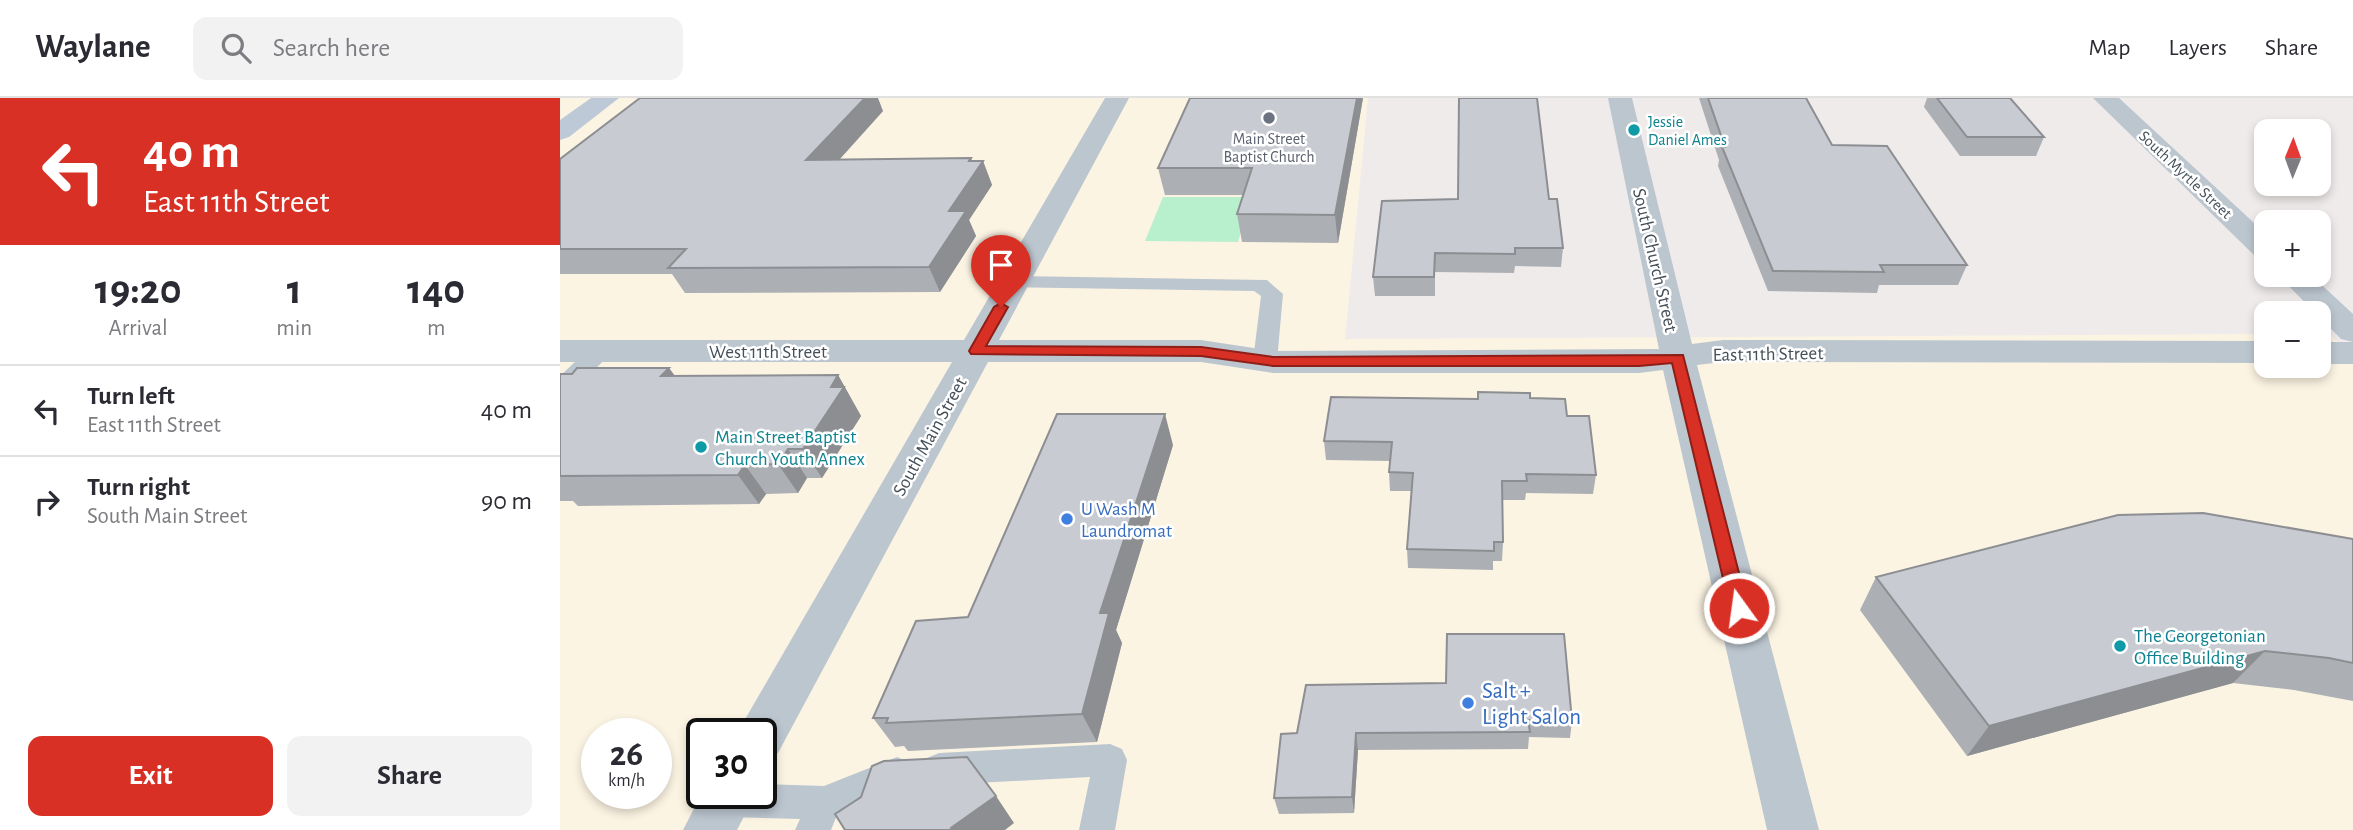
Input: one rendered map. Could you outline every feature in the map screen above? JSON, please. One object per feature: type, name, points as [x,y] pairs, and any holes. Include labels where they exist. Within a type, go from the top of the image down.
[{"type":"main road","points":[[560,132],[607,98]]},
{"type":"street","name":"South Main Street","points":[[772,718],[1117,98]]},
{"type":"street","name":"South Church Street","points":[[1620,98],[1678,358],[1793,830]]},
{"type":"street","name":"South Myrtle Street","points":[[2105,98],[2254,239]]},
{"type":"street","points":[[2305,287],[2353,332]]},
{"type":"street","name":"West 11th Street","points":[[560,351],[976,351]]},
{"type":"street","name":"East 11th Street","points":[[976,351],[1201,351],[1265,361],[1639,362],[1723,351],[2254,352]]},
{"type":"street","points":[[2331,352],[2353,353]]},
{"type":"lane","points":[[1015,282],[1259,285],[1272,294],[1265,361]]},
{"type":"lane","points":[[560,390],[600,351]]},
{"type":"lane","points":[[734,809],[818,816],[905,770],[1110,760],[1097,830]]},
{"type":"shaded area","points":[[560,98],[1368,98],[1345,339],[2254,334],[2254,378],[2331,378],[2331,335],[2353,357],[2353,830],[560,830]]},
{"type":"green space","points":[[1163,197],[1251,197],[1238,242],[1145,241]]},
{"type":"building","points":[[640,98],[865,98],[806,160],[971,158],[969,161],[983,161],[949,211],[966,211],[929,267],[668,268],[686,249],[560,249],[560,159]]},
{"type":"building","points":[[1190,98],[1357,98],[1335,215],[1237,214],[1252,168],[1158,168]]},
{"type":"building","points":[[1459,98],[1537,98],[1549,199],[1557,199],[1563,248],[1515,248],[1515,254],[1435,253],[1434,277],[1373,277],[1382,201],[1458,199]]},
{"type":"building","points":[[1708,98],[1806,98],[1832,145],[1887,146],[1967,265],[1880,265],[1884,272],[1773,271],[1722,147],[1725,147]]},
{"type":"building","points":[[1937,98],[2010,98],[2044,137],[1967,137]]},
{"type":"building","name":"Main Street Baptist Church Youth Annex","points":[[577,368],[669,368],[661,376],[838,375],[831,387],[844,387],[803,449],[788,449],[778,464],[745,465],[738,475],[560,476],[560,374],[572,374]]},
{"type":"building","points":[[1478,392],[1530,393],[1530,398],[1565,399],[1567,416],[1589,416],[1596,475],[1526,474],[1527,481],[1502,481],[1503,542],[1494,542],[1494,551],[1407,549],[1413,473],[1389,472],[1392,442],[1324,441],[1331,397],[1478,399]]},
{"type":"building","points":[[1057,414],[1165,414],[1100,613],[1109,613],[1082,714],[886,723],[888,718],[873,718],[916,621],[968,617]]},
{"type":"building","name":"The Georgetonian Office Building","points":[[2203,513],[2353,539],[2353,663],[2265,651],[1989,726],[1876,577],[2118,515]]},
{"type":"building","points":[[1447,634],[1564,634],[1572,721],[1528,720],[1530,732],[1356,733],[1352,797],[1274,798],[1281,734],[1297,733],[1306,685],[1446,683]]},
{"type":"building","points":[[967,757],[996,796],[951,828],[953,830],[845,830],[835,814],[861,797],[872,766],[884,761]]},
{"type":"place","name":"Main Street Baptist Church","points":[[1269,118]]},
{"type":"place","name":"Jessie Daniel Ames","points":[[1634,130]]},
{"type":"place","name":"Main Street Baptist Church Youth Annex","points":[[701,447]]},
{"type":"place","name":"U Wash M Laundromat","points":[[1067,519]]},
{"type":"place","name":"The Georgetonian Office Building","points":[[2120,646]]},
{"type":"place","name":"Salt + Light Salon","points":[[1468,703]]},
{"type":"route","points":[[1001,307],[976,351],[1201,351],[1273,362],[1639,362],[1678,358],[1739,608]]}]
